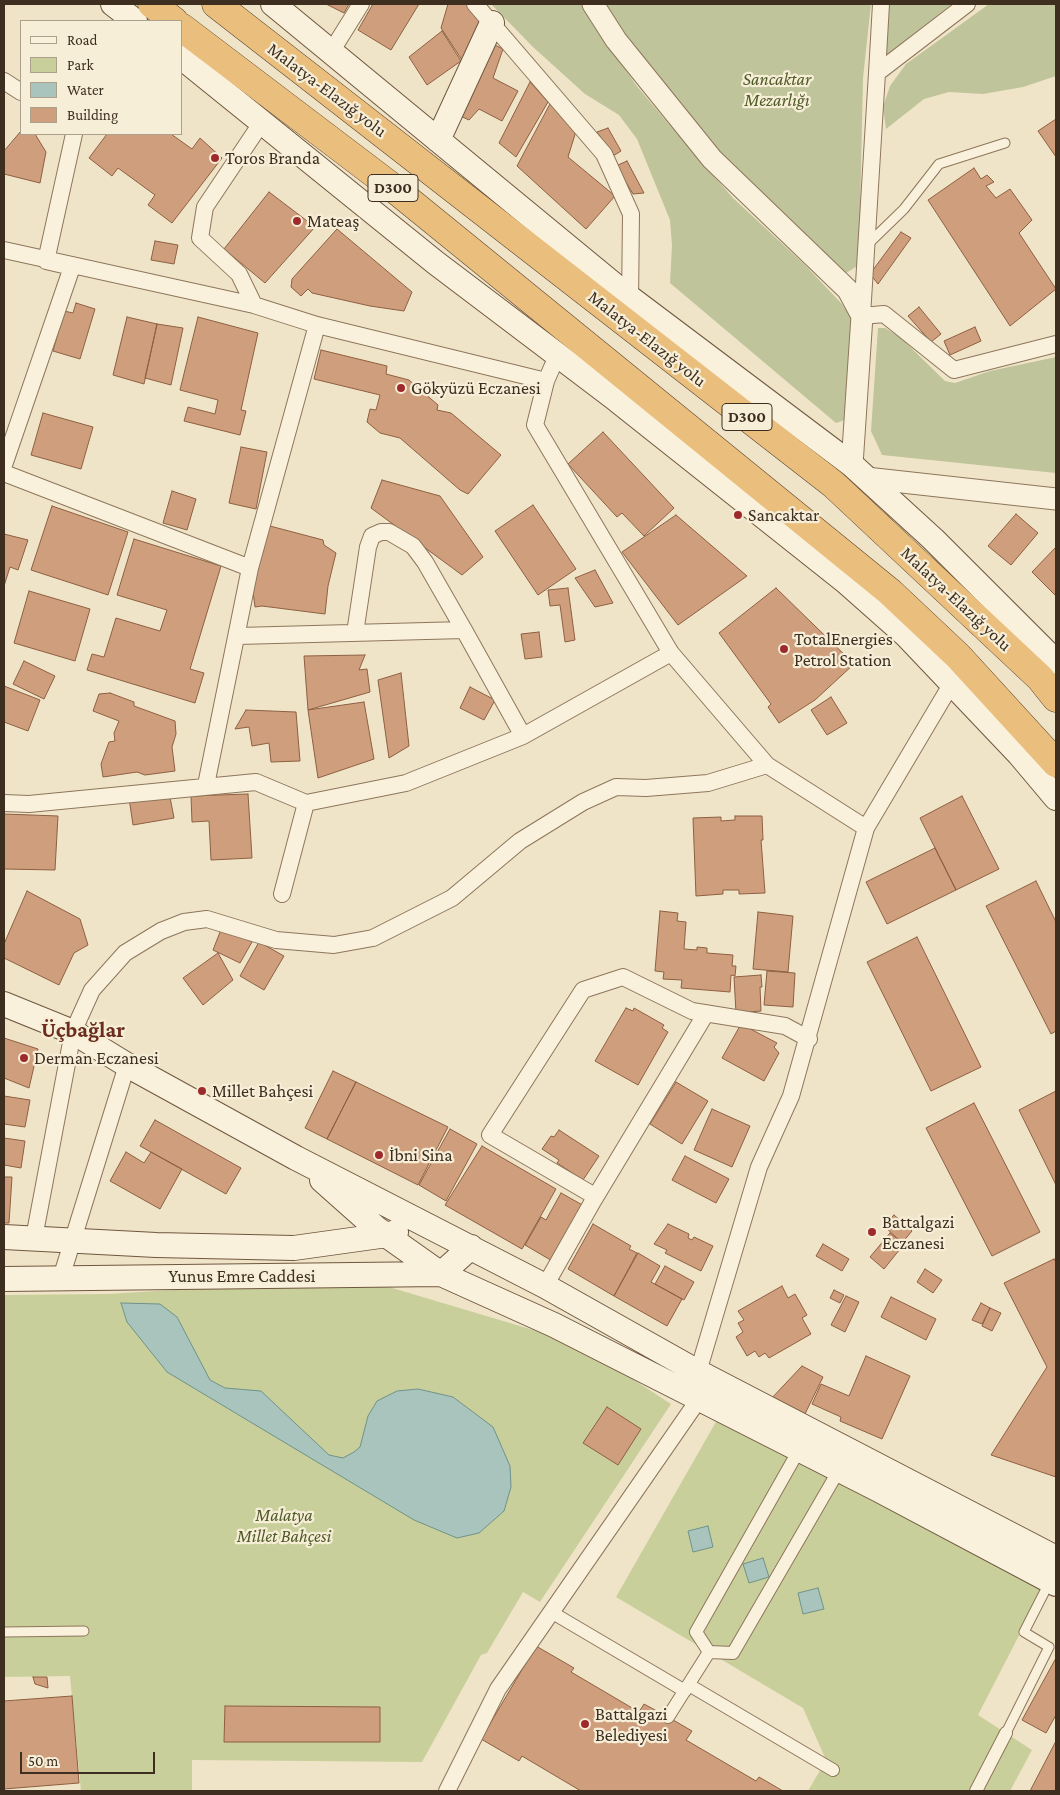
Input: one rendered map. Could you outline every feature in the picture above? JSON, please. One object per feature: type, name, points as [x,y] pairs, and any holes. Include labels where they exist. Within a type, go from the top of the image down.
[{"type":"highway","points":[[152,4],[173,20]]},
{"type":"highway","name":"Malatya-Elazığ yolu","points":[[216,4],[445,180],[833,484],[1033,671],[1056,698]]},
{"type":"highway","name":"D300","points":[[182,28],[392,187],[890,592],[958,656],[1056,763]]},
{"type":"main road","points":[[113,4],[134,20]]},
{"type":"main road","points":[[273,4],[630,298],[859,471],[934,539],[1056,662]]},
{"type":"main road","points":[[438,140],[492,22]]},
{"type":"main road","points":[[182,58],[436,263],[617,400],[838,575],[906,635],[1056,798]]},
{"type":"main road","points":[[389,99],[445,180]]},
{"type":"main road","points":[[4,1004],[73,1032],[127,1065],[296,1158],[420,1220],[545,1286],[698,1372],[1056,1558]]},
{"type":"main road","points":[[296,1158],[387,1236],[441,1274],[554,1325],[700,1398],[1053,1583]]},
{"type":"main road","name":"Yunus Emre Caddesi","points":[[4,1237],[156,1246],[294,1248],[387,1236],[420,1220]]},
{"type":"main road","points":[[441,1274],[471,1247]]},
{"type":"main road","name":"Yunus Emre Caddesi","points":[[4,1279],[441,1274]]},
{"type":"street","points":[[331,52],[361,4]]},
{"type":"street","points":[[475,4],[604,154],[631,214],[631,326]]},
{"type":"street","points":[[593,4],[616,40],[712,159],[848,290],[862,316]]},
{"type":"street","points":[[881,4],[862,316],[859,471],[1056,499]]},
{"type":"street","points":[[877,73],[968,4]]},
{"type":"street","points":[[4,81],[20,91]]},
{"type":"street","points":[[254,305],[238,274],[200,238],[205,207],[262,122]]},
{"type":"street","points":[[46,261],[74,135]]},
{"type":"street","points":[[4,250],[72,267],[4,465]]},
{"type":"street","points":[[46,261],[254,305],[316,325],[546,381]]},
{"type":"street","points":[[862,316],[884,314],[954,370],[1056,344]]},
{"type":"street","points":[[206,785],[238,636],[250,568],[316,325]]},
{"type":"street","points":[[557,356],[546,381],[535,425],[671,653],[767,765],[866,828]]},
{"type":"street","points":[[4,473],[250,568]]},
{"type":"street","points":[[355,633],[368,547],[372,536],[381,532],[389,532],[413,546],[425,562],[522,736]]},
{"type":"street","points":[[238,636],[464,630]]},
{"type":"street","points":[[4,803],[29,804],[206,785],[256,782],[306,804],[406,783],[522,736],[671,653]]},
{"type":"street","points":[[698,1372],[759,1167],[791,1096],[866,828],[952,683]]},
{"type":"street","points":[[34,1238],[73,1032],[92,990],[125,954],[161,930],[184,922],[207,919],[276,940],[334,945],[373,938],[452,898],[520,841],[583,802],[616,787],[646,788],[708,783],[767,765]]},
{"type":"street","points":[[282,894],[306,804]]},
{"type":"street","points":[[593,1201],[593,1195],[490,1135],[582,990],[623,977],[692,1011],[785,1026],[808,1038]]},
{"type":"street","points":[[545,1286],[593,1201],[705,1014]]},
{"type":"street","points":[[61,1278],[127,1065]]},
{"type":"street","points":[[447,1791],[498,1689],[700,1398]]},
{"type":"street","points":[[709,1652],[696,1632],[799,1450]]},
{"type":"street","points":[[709,1652],[734,1653],[839,1470]]},
{"type":"street","points":[[552,1612],[833,1770]]},
{"type":"street","points":[[668,1718],[709,1652]]},
{"type":"street","points":[[976,1791],[1006,1733]]},
{"type":"lane","points":[[866,245],[904,209],[939,164],[1005,143]]},
{"type":"lane","points":[[1006,1733],[1049,1647],[1024,1632],[1053,1583]]},
{"type":"lane","points":[[4,1632],[84,1631]]},
{"type":"green space","points":[[491,4],[581,4],[636,85],[733,198],[804,264],[841,303],[852,317],[845,420],[836,423],[670,283],[672,245],[670,220],[637,139],[619,115],[585,94],[533,47]]},
{"type":"green space","name":"Sancaktar Mezarlığı","points":[[601,4],[871,4],[863,78],[859,260],[856,267],[846,273],[837,268],[722,156],[646,66]]},
{"type":"green space","points":[[889,4],[952,4],[885,56]]},
{"type":"green space","points":[[989,4],[1056,4],[1056,76],[1023,87],[983,94],[949,92],[924,99],[886,129],[883,107],[890,86],[906,64]]},
{"type":"green space","points":[[878,328],[885,328],[901,338],[945,381],[955,383],[990,371],[1056,357],[1056,473],[882,455],[871,431]]},
{"type":"green space","name":"Malatya Millet Bahçesi","points":[[389,1287],[540,1332],[608,1363],[671,1404],[540,1602],[523,1592],[487,1653],[481,1655],[422,1762],[192,1760],[192,1791],[81,1791],[70,1676],[4,1677],[4,1295],[108,1294],[188,1289]]},
{"type":"green space","points":[[717,1420],[1043,1589],[978,1715],[1032,1750],[1010,1791],[808,1791],[826,1760],[803,1708],[616,1597]]},
{"type":"water","points":[[121,1303],[160,1304],[177,1317],[210,1380],[225,1388],[261,1391],[329,1455],[343,1458],[360,1447],[368,1416],[377,1401],[397,1391],[418,1389],[453,1397],[493,1427],[510,1466],[511,1487],[504,1511],[479,1533],[457,1538],[414,1520],[167,1372],[127,1322]]},
{"type":"water","points":[[708,1526],[713,1547],[693,1552],[688,1531]]},
{"type":"water","points":[[763,1558],[769,1577],[749,1583],[743,1564]]},
{"type":"water","points":[[818,1588],[824,1609],[803,1614],[798,1593]]},
{"type":"building","points":[[326,4],[349,4],[344,13]]},
{"type":"building","points":[[373,4],[419,4],[391,50],[358,30]]},
{"type":"building","points":[[448,4],[467,4],[486,23],[466,66],[441,28]]},
{"type":"building","points":[[442,31],[461,61],[427,85],[409,57]]},
{"type":"building","points":[[487,41],[503,49],[493,78],[518,91],[502,121],[479,109],[469,120],[454,113]]},
{"type":"building","points":[[530,82],[548,102],[516,157],[499,143]]},
{"type":"building","points":[[551,102],[577,128],[568,157],[615,196],[586,229],[517,166]]},
{"type":"building","points":[[1056,119],[1056,157],[1038,131]]},
{"type":"building","points":[[608,128],[621,151],[613,156],[597,132]]},
{"type":"building","points":[[20,132],[20,135],[36,135],[46,152],[40,183],[4,174],[4,151]]},
{"type":"building","points":[[106,135],[172,135],[192,149],[200,138],[222,158],[172,223],[148,205],[155,195],[118,168],[112,176],[89,158]]},
{"type":"building","points":[[627,161],[644,193],[633,194],[616,166]]},
{"type":"building","points":[[974,168],[981,179],[987,175],[994,182],[986,186],[996,198],[1010,189],[1032,220],[1019,233],[1056,289],[1010,326],[928,200]]},
{"type":"building","points":[[269,192],[315,227],[265,283],[224,249]]},
{"type":"building","points":[[337,229],[412,292],[404,311],[370,306],[312,293],[308,289],[301,296],[291,287],[292,279]]},
{"type":"building","points":[[901,232],[911,238],[878,284],[870,274]]},
{"type":"building","points":[[155,241],[178,245],[174,264],[151,260]]},
{"type":"building","points":[[76,303],[95,309],[80,359],[53,351],[64,311],[73,313]]},
{"type":"building","points":[[919,307],[941,334],[931,342],[908,316]]},
{"type":"building","points":[[127,317],[157,324],[144,384],[113,375]]},
{"type":"building","points":[[198,317],[258,333],[241,410],[246,411],[240,435],[184,421],[188,407],[215,414],[218,400],[180,390]]},
{"type":"building","points":[[157,324],[183,328],[171,385],[145,378]]},
{"type":"building","points":[[975,327],[981,341],[950,355],[944,341]]},
{"type":"building","points":[[321,350],[387,366],[386,374],[409,380],[438,405],[437,410],[451,413],[501,455],[468,494],[460,490],[400,438],[380,433],[367,422],[370,409],[376,410],[380,395],[314,379]]},
{"type":"building","points":[[43,413],[93,427],[81,469],[31,455]]},
{"type":"building","points":[[603,432],[674,508],[644,536],[622,513],[617,517],[568,464]]},
{"type":"building","points":[[241,447],[267,452],[256,509],[229,503]]},
{"type":"building","points":[[382,480],[440,496],[483,557],[462,575],[371,508]]},
{"type":"building","points":[[172,491],[196,499],[187,530],[163,523]]},
{"type":"building","points":[[533,505],[576,569],[538,595],[495,531]]},
{"type":"building","points":[[52,506],[128,532],[108,595],[31,570]]},
{"type":"building","points":[[1016,514],[1038,533],[1011,565],[988,546]]},
{"type":"building","points":[[676,515],[747,576],[678,625],[622,552]]},
{"type":"building","points":[[263,526],[270,526],[323,540],[324,545],[336,553],[328,586],[325,614],[262,606],[255,607],[250,568]]},
{"type":"building","points":[[4,534],[28,540],[18,570],[10,567],[4,586]]},
{"type":"building","points":[[134,539],[221,566],[190,669],[204,673],[195,703],[87,670],[92,654],[104,657],[116,618],[160,631],[167,610],[117,595]]},
{"type":"building","points":[[1056,547],[1056,596],[1032,572]]},
{"type":"building","points":[[595,570],[613,603],[595,607],[575,578]]},
{"type":"building","points":[[568,588],[575,640],[565,642],[560,605],[550,606],[548,590]]},
{"type":"building","name":"TotalEnergies Petrol Station","points":[[776,588],[854,664],[815,700],[779,723],[768,707],[771,704],[719,633]]},
{"type":"building","points":[[29,591],[90,609],[75,661],[14,643]]},
{"type":"building","points":[[539,632],[542,657],[525,659],[521,634]]},
{"type":"building","points":[[365,655],[359,670],[367,669],[370,692],[308,710],[304,656]]},
{"type":"building","points":[[24,661],[55,676],[44,699],[13,684]]},
{"type":"building","points":[[401,673],[409,746],[389,758],[378,680]]},
{"type":"building","points":[[4,686],[40,700],[28,731],[4,722]]},
{"type":"building","points":[[470,687],[495,700],[484,720],[460,708]]},
{"type":"building","points":[[110,693],[134,702],[134,706],[175,721],[176,734],[172,747],[175,771],[145,775],[137,772],[103,777],[101,764],[109,742],[115,741],[114,733],[119,721],[93,711],[99,694]]},
{"type":"building","points":[[831,697],[847,723],[827,735],[811,710]]},
{"type":"building","points":[[364,702],[374,759],[318,778],[308,710]]},
{"type":"building","points":[[246,710],[296,712],[300,761],[271,762],[269,743],[252,746],[249,727],[235,729]]},
{"type":"building","points":[[169,792],[174,818],[133,825],[129,798]]},
{"type":"building","points":[[248,794],[252,858],[211,860],[209,821],[192,822],[191,796]]},
{"type":"building","points":[[962,796],[999,869],[956,890],[920,818]]},
{"type":"building","points":[[4,814],[58,816],[55,870],[4,869]]},
{"type":"building","points":[[735,816],[762,816],[763,840],[761,840],[765,893],[739,894],[739,890],[723,890],[723,894],[696,896],[693,818],[721,817],[721,821],[735,820]]},
{"type":"building","points":[[935,848],[956,890],[887,924],[866,882]]},
{"type":"building","points":[[1036,881],[1056,922],[1056,1031],[1051,1034],[986,906]]},
{"type":"building","points":[[27,891],[80,919],[88,945],[74,953],[59,985],[4,958],[4,944]]},
{"type":"building","points":[[660,911],[678,913],[677,921],[686,922],[684,949],[697,950],[697,947],[707,948],[707,953],[733,955],[732,966],[736,966],[735,976],[731,975],[730,992],[681,988],[682,980],[663,979],[664,972],[655,971]]},
{"type":"building","points":[[758,912],[793,916],[788,972],[753,969]]},
{"type":"building","points":[[222,927],[252,942],[240,963],[213,950]]},
{"type":"building","points":[[917,937],[981,1067],[931,1091],[867,962]]},
{"type":"building","points":[[259,942],[284,956],[264,990],[240,976]]},
{"type":"building","points":[[218,953],[233,980],[203,1005],[183,978]]},
{"type":"building","points":[[767,971],[795,973],[793,1007],[764,1005]]},
{"type":"building","points":[[761,975],[761,1011],[736,1013],[734,977]]},
{"type":"building","points":[[626,1008],[633,1011],[634,1008],[664,1025],[662,1028],[668,1032],[638,1085],[595,1061]]},
{"type":"building","points":[[741,1024],[777,1043],[774,1047],[779,1053],[764,1081],[722,1058]]},
{"type":"building","points":[[4,1038],[38,1049],[29,1088],[4,1078]]},
{"type":"building","points":[[333,1071],[356,1082],[327,1139],[305,1128]]},
{"type":"building","points":[[356,1082],[448,1127],[418,1185],[327,1139]]},
{"type":"building","points":[[676,1082],[708,1101],[682,1144],[650,1124]]},
{"type":"building","points":[[1056,1091],[1056,1185],[1019,1110]]},
{"type":"building","points":[[4,1096],[30,1100],[25,1127],[4,1124]]},
{"type":"building","points":[[974,1103],[1040,1232],[992,1256],[926,1128]]},
{"type":"building","points":[[712,1109],[750,1126],[732,1167],[694,1150]]},
{"type":"building","points":[[155,1120],[241,1168],[226,1194],[140,1146]]},
{"type":"building","points":[[450,1129],[477,1144],[446,1201],[419,1185]]},
{"type":"building","points":[[559,1130],[599,1156],[583,1180],[557,1163],[559,1160],[542,1149],[551,1136],[554,1137]]},
{"type":"building","points":[[4,1138],[25,1141],[21,1168],[4,1165]]},
{"type":"building","points":[[482,1146],[556,1189],[522,1249],[445,1205]]},
{"type":"building","points":[[126,1152],[144,1163],[151,1152],[182,1169],[160,1209],[110,1181]]},
{"type":"building","points":[[685,1156],[729,1179],[716,1203],[672,1180]]},
{"type":"building","points":[[4,1177],[12,1177],[9,1223],[4,1223]]},
{"type":"building","points":[[561,1193],[586,1207],[554,1262],[525,1245],[541,1217],[546,1220]]},
{"type":"building","points":[[894,1215],[912,1231],[902,1243],[884,1226]]},
{"type":"building","points":[[593,1224],[631,1246],[629,1249],[637,1253],[614,1296],[568,1269]]},
{"type":"building","points":[[668,1224],[689,1234],[688,1238],[692,1240],[694,1237],[713,1246],[701,1271],[665,1253],[667,1250],[654,1244]]},
{"type":"building","points":[[890,1233],[904,1244],[884,1269],[870,1257]]},
{"type":"building","points":[[823,1244],[849,1259],[842,1271],[816,1256]]},
{"type":"building","points":[[638,1253],[660,1266],[651,1282],[682,1299],[667,1326],[614,1296]]},
{"type":"building","points":[[1054,1259],[1056,1262],[1056,1477],[991,1455],[1047,1367],[1004,1283]]},
{"type":"building","points":[[665,1266],[694,1282],[684,1300],[655,1284]]},
{"type":"building","points":[[925,1269],[942,1280],[933,1293],[917,1282]]},
{"type":"building","points":[[782,1286],[788,1298],[795,1294],[807,1315],[802,1318],[811,1334],[769,1358],[765,1353],[759,1357],[755,1351],[747,1356],[736,1337],[743,1332],[738,1323],[744,1320],[738,1311]]},
{"type":"building","points":[[834,1290],[844,1295],[840,1303],[830,1298]]},
{"type":"building","points":[[846,1296],[859,1302],[845,1332],[831,1325]]},
{"type":"building","points":[[891,1297],[936,1319],[926,1340],[881,1317]]},
{"type":"building","points":[[981,1303],[990,1308],[982,1324],[972,1320]]},
{"type":"building","points":[[990,1308],[1001,1313],[992,1331],[982,1326]]},
{"type":"building","points":[[866,1356],[910,1376],[882,1439],[840,1421],[841,1417],[812,1404],[821,1384],[849,1396]]},
{"type":"building","points":[[802,1366],[823,1377],[803,1418],[769,1401]]},
{"type":"building","points":[[607,1407],[641,1429],[618,1465],[583,1443]]},
{"type":"building","name":"Battalgazi Belediyesi","points":[[536,1646],[574,1668],[571,1672],[639,1712],[644,1704],[692,1731],[686,1740],[756,1781],[759,1777],[783,1791],[581,1791],[522,1756],[519,1761],[481,1739]]},
{"type":"building","points":[[1056,1658],[1056,1715],[1046,1733],[1022,1720]]},
{"type":"building","points":[[33,1677],[47,1677],[48,1688],[35,1684]]},
{"type":"building","points":[[72,1696],[79,1783],[4,1789],[4,1701]]},
{"type":"building","points":[[225,1706],[380,1707],[380,1742],[224,1742]]},
{"type":"building","points":[[1056,1741],[1056,1791],[1030,1791]]},
{"type":"place","name":"Toros Branda","points":[[215,158]]},
{"type":"place","name":"Mateaş","points":[[297,221]]},
{"type":"place","name":"Gökyüzü Eczanesi","points":[[401,388]]},
{"type":"place","name":"Sancaktar","points":[[738,515]]},
{"type":"place","name":"TotalEnergies Petrol Station","points":[[784,649]]},
{"type":"place","name":"Derman Eczanesi","points":[[24,1058]]},
{"type":"place","name":"Millet Bahçesi","points":[[202,1091]]},
{"type":"place","name":"İbni Sina","points":[[379,1155]]},
{"type":"place","name":"Battalgazi Eczanesi","points":[[872,1232]]},
{"type":"place","name":"Battalgazi Belediyesi","points":[[585,1724]]},
{"type":"district","name":"Üçbağlar","points":[[83,1030]]}]
